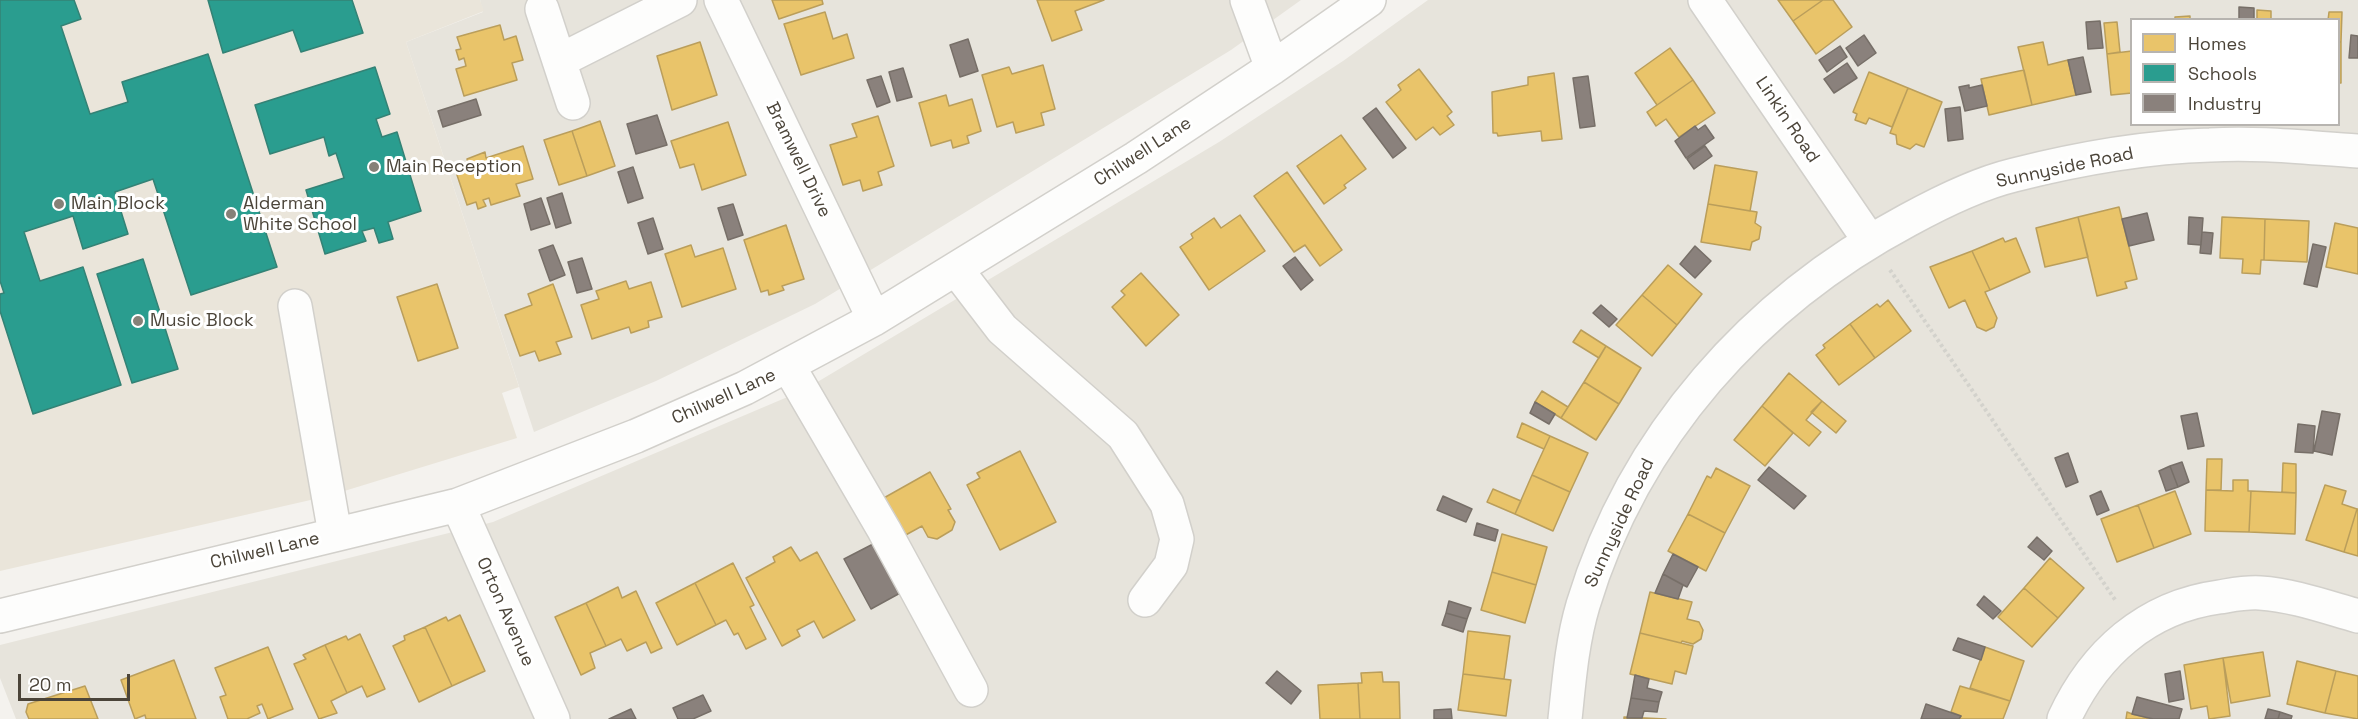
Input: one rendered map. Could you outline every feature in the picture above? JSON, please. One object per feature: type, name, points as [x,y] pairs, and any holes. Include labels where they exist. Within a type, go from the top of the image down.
[{"type":"street","points":[[559,61],[680,0]]},
{"type":"street","name":"Bramwell Drive","points":[[721,0],[874,319]]},
{"type":"street","points":[[1247,0],[1272,68]]},
{"type":"street","name":"Chilwell Lane","points":[[3,607],[458,505],[636,436],[789,367],[874,319],[1136,158],[1272,68],[1369,0]]},
{"type":"street","name":"Linkin Road","points":[[1705,0],[1869,240]]},
{"type":"street","points":[[542,9],[573,103]]},
{"type":"street","name":"Sunnyside Road","points":[[1564,719],[1572,657],[1583,605],[1604,549],[1655,447],[1713,370],[1752,329],[1807,283],[1869,240],[1946,200],[2001,180],[2102,157],[2209,144],[2358,151]]},
{"type":"street","points":[[956,269],[1002,329],[1123,435],[1167,504],[1177,538],[1171,565],[1145,600]]},
{"type":"street","points":[[295,306],[336,534]]},
{"type":"street","points":[[789,367],[884,530],[970,690]]},
{"type":"street","name":"Orton Avenue","points":[[458,505],[553,719]]},
{"type":"street","points":[[2064,719],[2077,691],[2092,669],[2134,629],[2182,604],[2258,593],[2288,596],[2358,616]]},
{"type":"path","points":[[1869,240],[2134,629]]},
{"type":"shaded area","name":"Alderman White School","points":[[0,0],[480,0],[484,11],[406,42],[519,387],[502,393],[517,438],[328,496],[0,571]]},
{"type":"shaded area","points":[[480,0],[1301,0],[1231,50],[815,304],[656,381],[534,432],[406,42],[483,12]]},
{"type":"shaded area","points":[[1428,0],[2358,0],[2358,719],[16,719],[0,678],[0,645],[493,522],[804,390],[1219,142],[1343,61]]},
{"type":"building: Homes","points":[[772,0],[822,0],[823,4],[779,19]]},
{"type":"building: Homes","points":[[1037,0],[1104,0],[1075,11],[1082,30],[1052,41]]},
{"type":"building: Homes","points":[[1778,0],[1823,0],[1793,21]]},
{"type":"building: Homes","points":[[1823,0],[1833,0],[1852,27],[1816,54],[1793,21]]},
{"type":"building: Homes","points":[[2257,10],[2271,11],[2271,18],[2257,18]]},
{"type":"building: Homes","points":[[825,12],[833,39],[847,34],[854,58],[801,75],[784,24]]},
{"type":"building: Homes","points":[[2329,12],[2342,12],[2341,42],[2340,18],[2328,18]]},
{"type":"building: Homes","points":[[2117,22],[2120,52],[2107,54],[2104,23]]},
{"type":"building: Homes","points":[[500,25],[504,40],[516,36],[523,60],[512,63],[517,80],[464,96],[456,69],[466,66],[464,58],[459,60],[456,50],[461,49],[457,37]]},
{"type":"building: Homes","points":[[700,42],[717,95],[672,110],[657,56]]},
{"type":"building: Homes","points":[[2043,42],[2048,65],[2068,60],[2076,95],[2032,105],[2018,47]]},
{"type":"building: Homes","points":[[2340,42],[2341,42],[2340,83]]},
{"type":"building: Homes","points":[[1670,48],[1693,80],[1657,105],[1635,73]]},
{"type":"building: Homes","points":[[2130,51],[2130,93],[2111,95],[2107,54]]},
{"type":"building: Homes","points":[[1043,65],[1055,109],[1041,113],[1044,125],[1016,133],[1013,122],[997,127],[982,75],[1009,67],[1012,74]]},
{"type":"building: Homes","points":[[1419,69],[1452,112],[1447,116],[1454,125],[1440,135],[1433,127],[1416,140],[1386,102],[1401,90],[1398,85]]},
{"type":"building: Homes","points":[[2024,70],[2032,105],[1989,115],[1981,79]]},
{"type":"building: Homes","points":[[1869,72],[1908,88],[1892,127],[1869,118],[1866,124],[1855,120],[1857,114],[1853,112]]},
{"type":"building: Homes","points":[[1554,73],[1562,139],[1542,141],[1541,131],[1498,136],[1497,133],[1493,133],[1492,92],[1528,85],[1528,77]]},
{"type":"building: Homes","points":[[1693,80],[1715,113],[1679,137],[1666,119],[1656,126],[1647,112]]},
{"type":"building: Homes","points":[[1908,88],[1942,102],[1924,147],[1916,144],[1910,149],[1897,144],[1896,135],[1890,133]]},
{"type":"building: Homes","points":[[946,95],[949,106],[972,99],[981,131],[967,136],[969,143],[953,148],[951,140],[931,146],[919,103]]},
{"type":"building: Homes","points":[[878,116],[894,166],[878,172],[882,185],[863,191],[860,180],[843,185],[830,145],[857,137],[852,124]]},
{"type":"building: Homes","points":[[600,121],[615,166],[587,176],[572,131]]},
{"type":"building: Homes","points":[[728,122],[746,175],[702,190],[694,164],[680,168],[671,141]]},
{"type":"building: Homes","points":[[572,131],[587,176],[559,185],[544,140]]},
{"type":"building: Homes","points":[[1341,135],[1366,169],[1324,204],[1297,166]]},
{"type":"building: Homes","points":[[523,146],[533,179],[516,184],[520,196],[491,205],[489,198],[483,200],[486,206],[478,209],[476,202],[467,205],[455,169],[469,165],[467,159],[485,152],[486,158]]},
{"type":"building: Homes","points":[[1715,165],[1757,172],[1750,211],[1708,204]]},
{"type":"building: Homes","points":[[1287,172],[1342,250],[1320,266],[1305,245],[1294,252],[1254,196]]},
{"type":"building: Homes","points":[[1708,204],[1757,212],[1755,223],[1761,227],[1759,239],[1752,242],[1750,250],[1701,242]]},
{"type":"building: Homes","points":[[2119,207],[2137,279],[2125,282],[2127,288],[2097,296],[2078,217]]},
{"type":"building: Homes","points":[[1240,215],[1265,251],[1209,290],[1180,247],[1193,238],[1191,234],[1214,218],[1221,228]]},
{"type":"building: Homes","points":[[2078,217],[2088,257],[2045,267],[2036,228]]},
{"type":"building: Homes","points":[[2222,217],[2265,219],[2264,260],[2261,260],[2260,274],[2242,273],[2243,259],[2220,258]]},
{"type":"building: Homes","points":[[2265,219],[2309,221],[2307,262],[2264,260]]},
{"type":"building: Homes","points":[[2335,223],[2358,228],[2358,274],[2326,267]]},
{"type":"building: Homes","points":[[786,225],[804,279],[782,286],[784,290],[769,295],[768,290],[761,292],[744,240]]},
{"type":"building: Homes","points":[[2003,238],[2005,242],[2016,238],[2030,272],[1990,290],[1972,251]]},
{"type":"building: Homes","points":[[691,245],[695,257],[723,248],[736,289],[682,307],[665,254]]},
{"type":"building: Homes","points":[[1972,251],[1990,290],[1985,292],[1997,318],[1994,327],[1986,331],[1977,327],[1965,300],[1949,308],[1930,267]]},
{"type":"building: Homes","points":[[1668,265],[1702,294],[1677,325],[1642,295]]},
{"type":"building: Homes","points":[[1141,273],[1179,315],[1146,346],[1112,307],[1125,295],[1121,291]]},
{"type":"building: Homes","points":[[626,281],[629,289],[651,282],[662,317],[648,321],[649,327],[631,333],[629,327],[592,339],[581,305],[599,299],[596,291]]},
{"type":"building: Homes","points":[[437,284],[458,348],[418,361],[397,297]]},
{"type":"building: Homes","points":[[553,284],[572,337],[556,342],[561,354],[539,361],[535,351],[520,356],[505,315],[532,305],[528,294]]},
{"type":"building: Homes","points":[[1642,295],[1677,325],[1652,356],[1616,325]]},
{"type":"building: Homes","points":[[1888,300],[1911,331],[1875,358],[1850,324],[1877,304],[1880,307]]},
{"type":"building: Homes","points":[[1850,324],[1875,358],[1839,385],[1816,355],[1825,348],[1823,345]]},
{"type":"building: Homes","points":[[1581,330],[1606,346],[1599,358],[1573,342]]},
{"type":"building: Homes","points":[[1606,346],[1641,368],[1619,404],[1584,382]]},
{"type":"building: Homes","points":[[1789,373],[1822,401],[1806,420],[1821,432],[1809,446],[1762,406]]},
{"type":"building: Homes","points":[[1584,382],[1619,404],[1596,440],[1561,418]]},
{"type":"building: Homes","points":[[1542,391],[1568,407],[1561,418],[1535,402]]},
{"type":"building: Homes","points":[[1822,401],[1846,421],[1836,433],[1811,412]]},
{"type":"building: Homes","points":[[1762,406],[1793,433],[1765,466],[1734,440]]},
{"type":"building: Homes","points":[[1522,423],[1550,436],[1544,449],[1517,437]]},
{"type":"building: Homes","points":[[1550,436],[1588,453],[1570,492],[1532,475]]},
{"type":"building: Homes","points":[[1020,451],[1056,522],[1000,550],[967,485],[980,478],[977,473]]},
{"type":"building: Homes","points":[[2207,459],[2222,459],[2221,490],[2206,490]]},
{"type":"building: Homes","points":[[2283,463],[2296,464],[2296,493],[2282,492]]},
{"type":"building: Homes","points":[[1716,468],[1750,486],[1725,533],[1688,514],[1707,476],[1711,478]]},
{"type":"building: Homes","points":[[930,472],[951,509],[948,510],[955,522],[952,530],[937,539],[928,537],[922,526],[902,537],[882,499]]},
{"type":"building: Homes","points":[[1532,475],[1570,492],[1553,531],[1515,514]]},
{"type":"building: Homes","points":[[2233,480],[2248,480],[2248,491],[2251,491],[2249,532],[2205,531],[2206,490],[2233,491]]},
{"type":"building: Homes","points":[[2325,485],[2346,491],[2342,504],[2357,509],[2344,552],[2306,540]]},
{"type":"building: Homes","points":[[1493,489],[1521,501],[1515,514],[1487,502]]},
{"type":"building: Homes","points":[[2175,491],[2191,534],[2154,548],[2138,505]]},
{"type":"building: Homes","points":[[2251,491],[2296,493],[2295,534],[2249,532]]},
{"type":"building: Homes","points":[[2138,505],[2154,548],[2117,562],[2101,519]]},
{"type":"building: Homes","points":[[2358,509],[2358,556],[2344,552]]},
{"type":"building: Homes","points":[[1688,514],[1725,533],[1706,571],[1668,551]]},
{"type":"building: Homes","points":[[1502,534],[1547,547],[1536,585],[1492,572]]},
{"type":"building: Homes","points":[[791,547],[800,561],[817,552],[855,620],[823,638],[814,621],[797,630],[800,636],[782,646],[746,578],[775,562],[773,557]]},
{"type":"building: Homes","points":[[2050,558],[2084,588],[2058,618],[2024,588]]},
{"type":"building: Homes","points":[[733,563],[754,605],[750,607],[766,639],[746,649],[738,633],[734,635],[726,620],[716,625],[695,583]]},
{"type":"building: Homes","points":[[1492,572],[1536,585],[1525,623],[1481,610]]},
{"type":"building: Homes","points":[[695,583],[716,625],[677,645],[656,603]]},
{"type":"building: Homes","points":[[618,587],[622,598],[636,591],[662,648],[651,653],[646,642],[627,651],[621,639],[606,646],[586,603]]},
{"type":"building: Homes","points":[[2024,588],[2058,618],[2032,647],[1998,617]]},
{"type":"building: Homes","points":[[1650,592],[1692,602],[1687,619],[1699,622],[1703,630],[1701,639],[1693,644],[1682,641],[1681,643],[1640,633]]},
{"type":"building: Homes","points":[[586,603],[606,646],[590,653],[595,668],[581,675],[555,617]]},
{"type":"building: Homes","points":[[460,615],[485,671],[452,686],[425,627],[446,617],[448,621]]},
{"type":"building: Homes","points":[[425,627],[452,686],[419,702],[393,646],[405,640],[404,636]]},
{"type":"building: Homes","points":[[1468,631],[1510,636],[1504,679],[1463,674]]},
{"type":"building: Homes","points":[[1640,633],[1693,646],[1686,674],[1675,671],[1672,684],[1630,674]]},
{"type":"building: Homes","points":[[360,634],[385,689],[367,697],[362,686],[347,693],[325,645],[346,636],[348,640]]},
{"type":"building: Homes","points":[[325,645],[347,693],[331,701],[337,713],[319,719],[294,664],[306,659],[303,655]]},
{"type":"building: Homes","points":[[268,647],[293,709],[268,719],[262,704],[257,706],[260,713],[247,719],[228,719],[220,697],[226,695],[215,668]]},
{"type":"building: Homes","points":[[1985,647],[2024,661],[2010,701],[1970,688]]},
{"type":"building: Homes","points":[[2263,652],[2270,696],[2231,703],[2223,658]]},
{"type":"building: Homes","points":[[2223,658],[2230,716],[2209,719],[2207,706],[2191,709],[2184,665]]},
{"type":"building: Homes","points":[[174,660],[196,719],[146,719],[145,715],[135,719],[121,680]]},
{"type":"building: Homes","points":[[2297,661],[2336,671],[2325,713],[2287,704]]},
{"type":"building: Homes","points":[[2336,671],[2358,676],[2358,719],[2325,713]]},
{"type":"building: Homes","points":[[1382,672],[1383,682],[1399,682],[1400,719],[1360,719],[1358,683],[1362,683],[1361,673]]},
{"type":"building: Homes","points":[[1463,674],[1511,680],[1506,716],[1458,710]]},
{"type":"building: Homes","points":[[1358,683],[1360,719],[1320,719],[1318,685]]},
{"type":"building: Homes","points":[[85,686],[98,719],[29,719],[26,712],[28,704]]},
{"type":"building: Homes","points":[[1960,686],[2010,701],[2003,719],[1959,719],[1961,716],[1951,712]]},
{"type":"building: Homes","points":[[2127,712],[2132,714],[2153,719],[2126,719]]},
{"type":"building: Homes","points":[[1624,717],[1666,719],[1624,719]]},
{"type":"building: Schools","name":"Main Block","points":[[0,0],[74,0],[81,19],[61,26],[90,114],[128,102],[122,82],[208,54],[277,267],[191,295],[153,179],[115,192],[128,234],[83,249],[73,216],[24,232],[40,281],[83,267],[121,385],[33,414],[0,311],[0,294],[4,293],[0,281]]},
{"type":"building: Schools","points":[[208,0],[352,0],[363,33],[301,52],[293,30],[223,53]]},
{"type":"building: Schools","name":"Main Reception","points":[[375,67],[390,114],[376,119],[382,137],[397,132],[421,211],[388,222],[393,239],[379,243],[374,228],[362,231],[366,241],[325,254],[306,190],[344,178],[336,153],[329,156],[324,137],[270,154],[255,105]]},
{"type":"building: Schools","name":"Music Block","points":[[143,259],[178,369],[132,383],[97,274]]},
{"type":"building: Industry","points":[[2239,7],[2254,8],[2254,18],[2239,18]]},
{"type":"building: Industry","points":[[2100,21],[2103,48],[2088,49],[2086,22]]},
{"type":"building: Industry","points":[[1864,35],[1876,53],[1858,66],[1846,48]]},
{"type":"building: Industry","points":[[2351,35],[2358,36],[2358,58],[2349,58]]},
{"type":"building: Industry","points":[[968,39],[978,71],[960,77],[950,45]]},
{"type":"building: Industry","points":[[1840,46],[1847,57],[1827,72],[1819,60]]},
{"type":"building: Industry","points":[[2083,57],[2091,92],[2076,95],[2068,60]]},
{"type":"building: Industry","points":[[1847,63],[1857,78],[1834,93],[1824,79]]},
{"type":"building: Industry","points":[[903,68],[912,97],[897,101],[889,72]]},
{"type":"building: Industry","points":[[881,76],[890,102],[877,107],[867,80]]},
{"type":"building: Industry","points":[[1588,76],[1595,126],[1580,128],[1573,78]]},
{"type":"building: Industry","points":[[1969,85],[1969,88],[1982,85],[1987,106],[1965,111],[1959,87]]},
{"type":"building: Industry","points":[[476,99],[481,115],[443,127],[438,111]]},
{"type":"building: Industry","points":[[1960,107],[1963,139],[1948,141],[1945,109]]},
{"type":"building: Industry","points":[[1376,108],[1406,148],[1393,158],[1363,118]]},
{"type":"building: Industry","points":[[657,115],[667,145],[636,154],[627,124]]},
{"type":"building: Industry","points":[[1705,125],[1714,138],[1686,158],[1675,141],[1695,126],[1698,130]]},
{"type":"building: Industry","points":[[1705,146],[1712,156],[1694,169],[1687,159]]},
{"type":"building: Industry","points":[[633,167],[643,198],[628,203],[618,172]]},
{"type":"building: Industry","points":[[562,193],[571,223],[556,228],[547,198]]},
{"type":"building: Industry","points":[[541,198],[550,224],[531,230],[524,204]]},
{"type":"building: Industry","points":[[733,204],[743,235],[728,240],[718,208]]},
{"type":"building: Industry","points":[[2147,213],[2154,240],[2129,246],[2122,219]]},
{"type":"building: Industry","points":[[2189,217],[2203,218],[2201,245],[2188,244]]},
{"type":"building: Industry","points":[[653,218],[663,249],[648,254],[638,223]]},
{"type":"building: Industry","points":[[2202,232],[2213,233],[2211,254],[2200,253]]},
{"type":"building: Industry","points":[[2313,244],[2326,247],[2317,287],[2304,284]]},
{"type":"building: Industry","points":[[553,245],[565,275],[550,281],[539,250]]},
{"type":"building: Industry","points":[[1695,246],[1711,261],[1695,278],[1680,264]]},
{"type":"building: Industry","points":[[1295,257],[1313,280],[1301,290],[1283,266]]},
{"type":"building: Industry","points":[[582,258],[592,289],[577,293],[568,262]]},
{"type":"building: Industry","points":[[1601,305],[1617,319],[1609,327],[1593,313]]},
{"type":"building: Industry","points":[[1535,402],[1555,414],[1549,424],[1530,413]]},
{"type":"building: Industry","points":[[2322,411],[2340,414],[2332,455],[2314,451]]},
{"type":"building: Industry","points":[[2197,413],[2204,446],[2188,449],[2181,416]]},
{"type":"building: Industry","points":[[2298,424],[2315,426],[2313,453],[2295,452]]},
{"type":"building: Industry","points":[[2068,453],[2078,482],[2066,487],[2055,458]]},
{"type":"building: Industry","points":[[2182,462],[2189,482],[2178,487],[2170,466]]},
{"type":"building: Industry","points":[[2170,466],[2178,487],[2166,491],[2159,471]]},
{"type":"building: Industry","points":[[1769,467],[1806,496],[1794,509],[1758,480]]},
{"type":"building: Industry","points":[[2101,491],[2109,510],[2097,515],[2090,496]]},
{"type":"building: Industry","points":[[1443,496],[1472,509],[1466,522],[1437,510]]},
{"type":"building: Industry","points":[[1477,523],[1498,530],[1495,541],[1474,535]]},
{"type":"building: Industry","points":[[2037,537],[2052,551],[2044,560],[2028,547]]},
{"type":"building: Industry","points":[[875,543],[902,592],[871,609],[844,559]]},
{"type":"building: Industry","points":[[1673,554],[1698,567],[1687,587],[1663,574]]},
{"type":"building: Industry","points":[[1663,574],[1683,585],[1678,599],[1655,593]]},
{"type":"building: Industry","points":[[1984,596],[2001,611],[1993,619],[1977,605]]},
{"type":"building: Industry","points":[[1449,601],[1471,608],[1467,619],[1446,613]]},
{"type":"building: Industry","points":[[1446,613],[1467,619],[1463,632],[1442,625]]},
{"type":"building: Industry","points":[[1958,638],[1985,647],[1981,660],[1953,650]]},
{"type":"building: Industry","points":[[1277,671],[1301,691],[1291,704],[1266,683]]},
{"type":"building: Industry","points":[[2180,671],[2184,699],[2169,702],[2165,674]]},
{"type":"building: Industry","points":[[1635,675],[1649,679],[1647,688],[1662,692],[1659,702],[1631,698]]},
{"type":"building: Industry","points":[[703,695],[711,711],[693,719],[678,719],[673,708]]},
{"type":"building: Industry","points":[[2137,697],[2182,709],[2179,719],[2153,719],[2132,714]]},
{"type":"building: Industry","points":[[1631,698],[1659,702],[1657,712],[1644,711],[1642,718],[1627,718]]},
{"type":"building: Industry","points":[[1926,704],[1961,716],[1959,719],[1921,719]]},
{"type":"building: Industry","points":[[631,709],[636,719],[609,719]]},
{"type":"building: Industry","points":[[1451,709],[1452,719],[1434,719],[1434,710]]},
{"type":"building: Industry","points":[[2268,709],[2280,712],[2278,719],[2265,719]]},
{"type":"building: Industry","points":[[2280,712],[2292,716],[2291,719],[2278,719]]},
{"type":"place","name":"Main Reception","points":[[374,167]]},
{"type":"place","name":"Main Block","points":[[59,204]]},
{"type":"place","name":"Alderman White School","points":[[231,214]]},
{"type":"place","name":"Music Block","points":[[138,321]]}]
